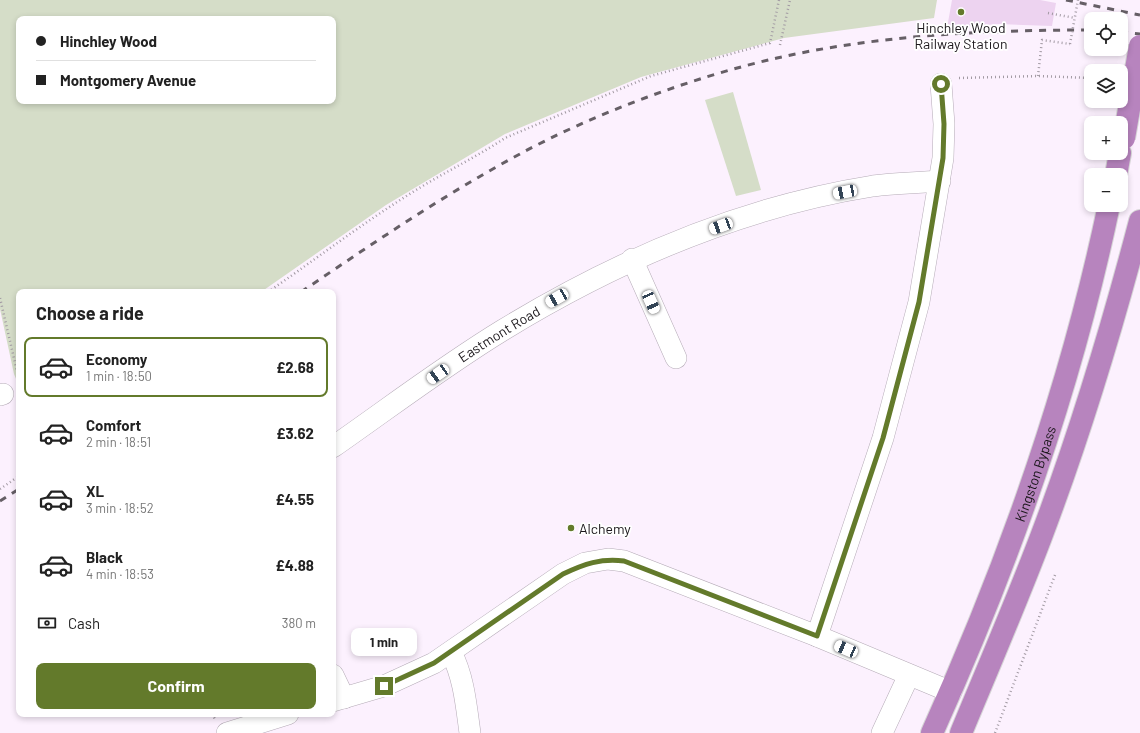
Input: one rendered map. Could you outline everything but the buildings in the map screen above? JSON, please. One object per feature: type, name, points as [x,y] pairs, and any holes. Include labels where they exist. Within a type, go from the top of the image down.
[{"type":"highway","points":[[1128,116],[1140,46]]},
{"type":"highway","name":"Kingston Bypass","points":[[932,733],[1025,507],[1056,414],[1095,274],[1108,212]]},
{"type":"highway","name":"Kingston Bypass","points":[[961,733],[1041,538],[1062,479],[1087,405],[1126,275],[1140,221]]},
{"type":"street","points":[[817,636],[885,431],[919,302],[940,181],[944,124],[941,84]]},
{"type":"street","name":"Eastmont Road","points":[[336,445],[502,330],[580,285],[632,259],[732,221],[816,197],[874,186],[940,181]]},
{"type":"street","points":[[632,259],[676,358]]},
{"type":"street","points":[[336,690],[338,700],[384,686],[413,674],[451,652],[563,574],[585,563],[608,559],[624,561],[817,636],[950,692]]},
{"type":"street","points":[[451,652],[458,665],[464,687],[470,733]]},
{"type":"street","points":[[882,733],[909,675]]},
{"type":"street","points":[[227,733],[278,717]]},
{"type":"path","points":[[272,289],[376,216],[422,187],[485,152],[505,138],[651,76],[770,43],[779,0]]},
{"type":"path","points":[[780,44],[790,0]]},
{"type":"path","points":[[1038,76],[1042,40],[1070,44],[1078,0]]},
{"type":"path","points":[[1048,13],[1075,18]]},
{"type":"path","points":[[941,84],[953,78],[1038,76],[1084,78]]},
{"type":"path","points":[[0,298],[16,367]]},
{"type":"path","points":[[0,489],[16,478]]},
{"type":"path","points":[[995,733],[1055,575]]},
{"type":"green space","points":[[0,0],[937,0],[934,18],[784,38],[641,77],[505,134],[386,205],[265,289],[16,289],[16,379],[0,309]]},
{"type":"green space","points":[[733,92],[761,190],[736,196],[705,100]]},
{"type":"railway","points":[[1066,0],[1140,15]]},
{"type":"railway","points":[[305,289],[381,238],[462,187],[518,155],[578,125],[678,86],[712,75],[777,58],[854,44],[933,35],[1012,31],[1084,30]]},
{"type":"railway","points":[[1128,33],[1140,34]]},
{"type":"railway","points":[[0,501],[16,491]]},
{"type":"place","name":"Hinchley Wood Railway Station","points":[[961,12]]},
{"type":"place","name":"Alchemy","points":[[571,528]]},
{"type":"route","points":[[384,686],[413,674],[434,663],[563,574],[585,563],[608,559],[624,561],[817,636],[883,438],[919,302],[943,158],[944,124],[941,84]]}]
